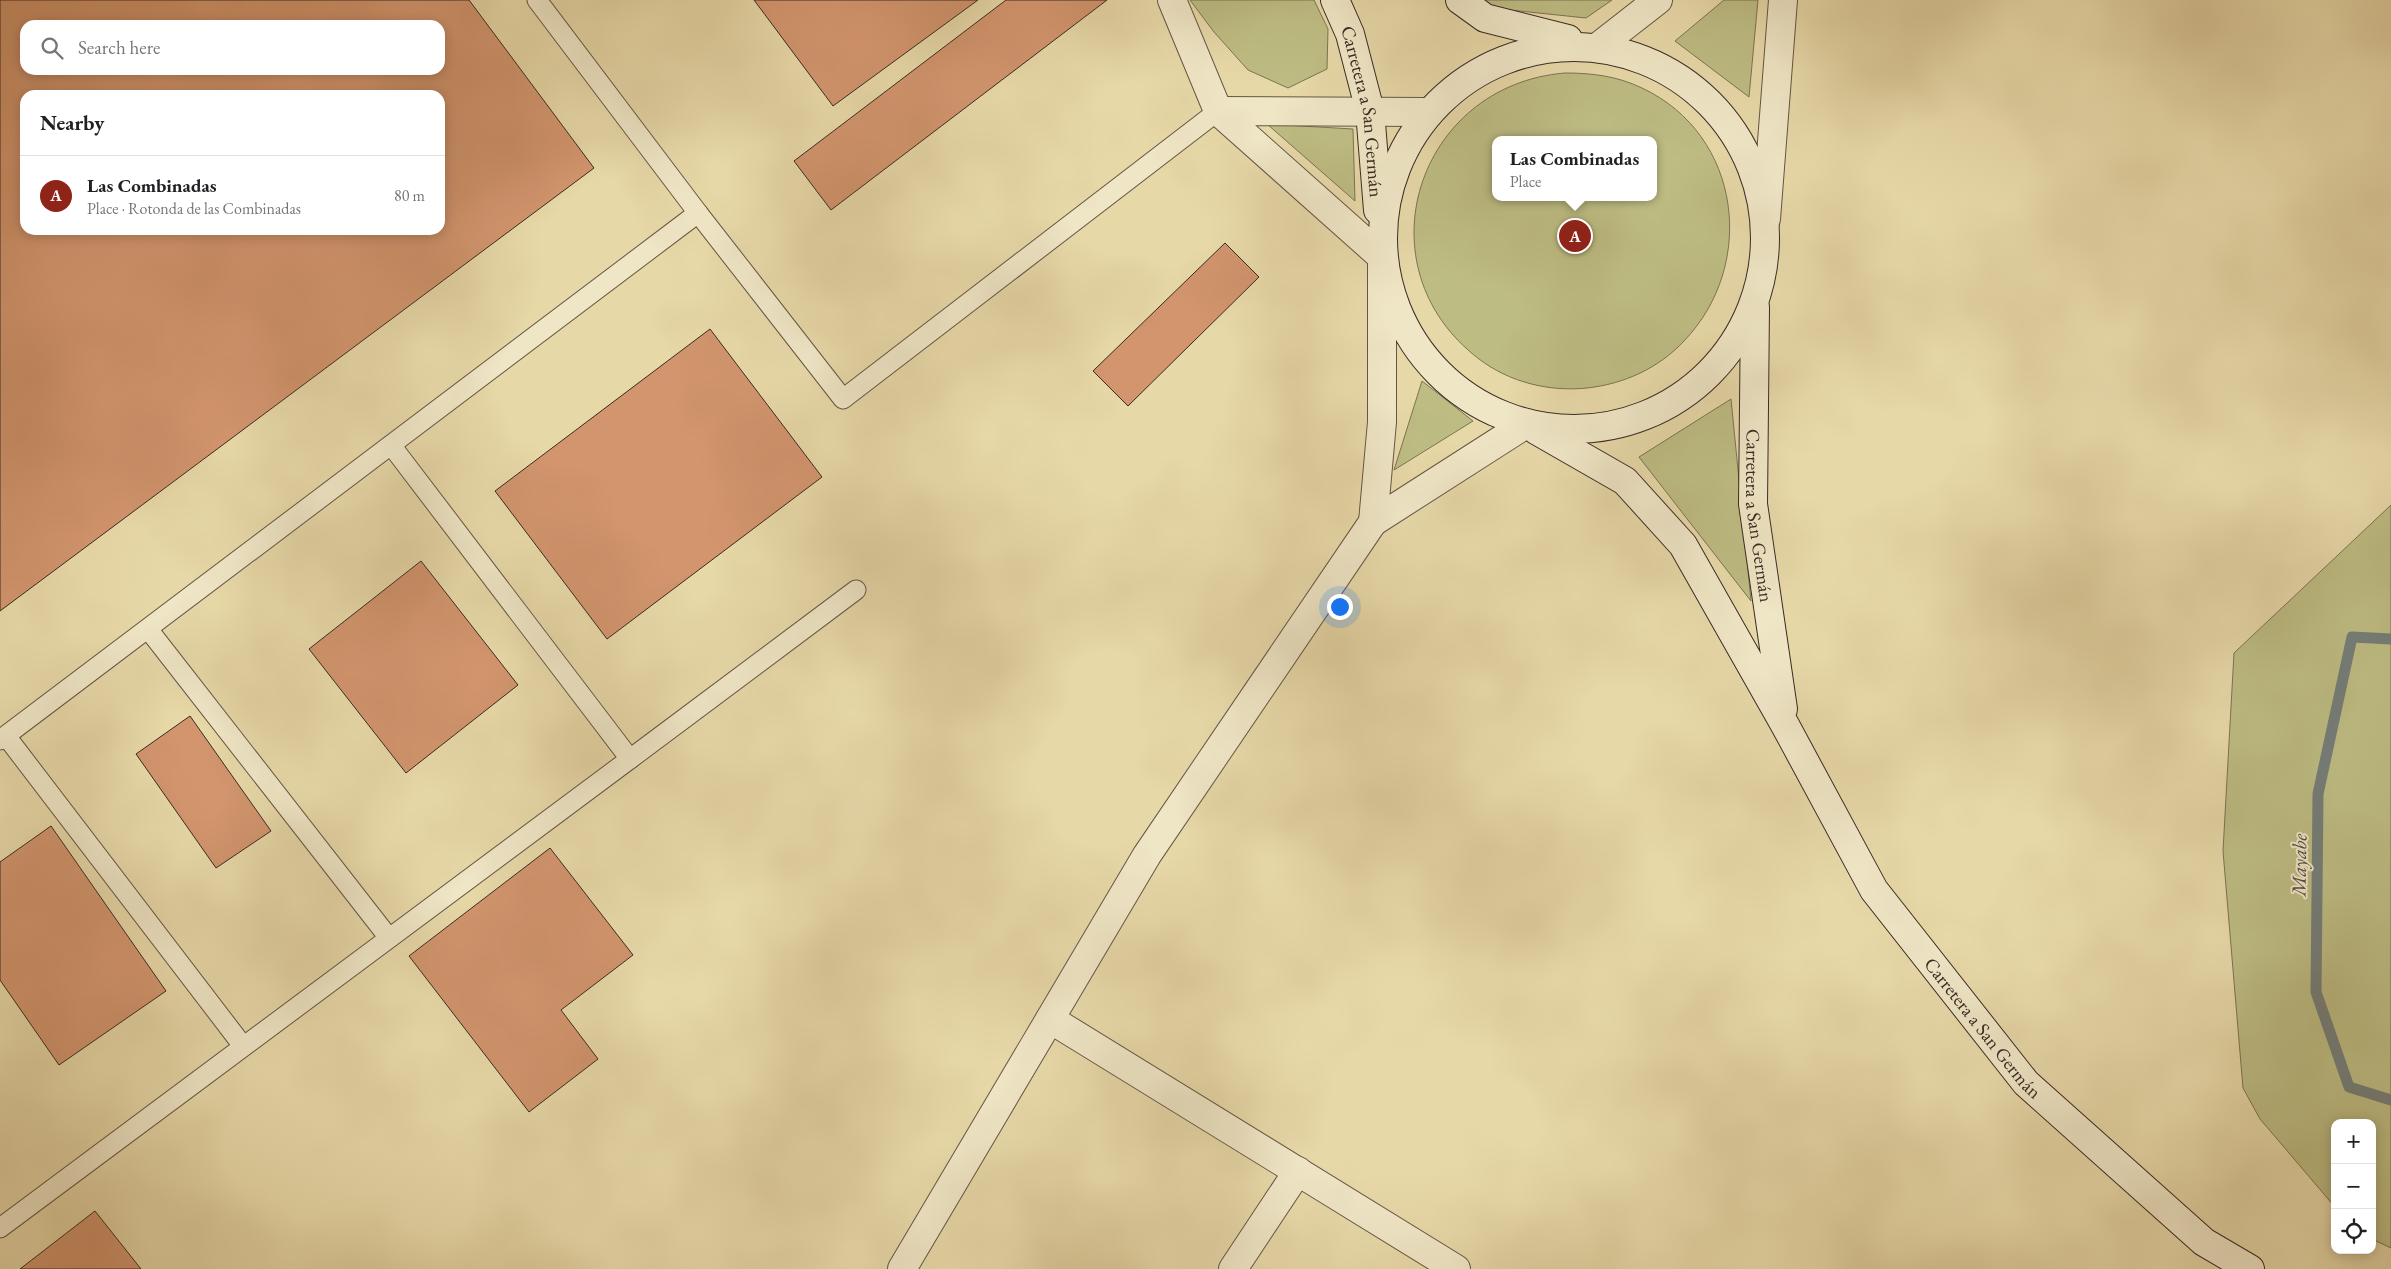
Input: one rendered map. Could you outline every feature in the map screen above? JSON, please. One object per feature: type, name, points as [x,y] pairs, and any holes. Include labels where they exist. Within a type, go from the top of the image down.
[{"type":"main road","points":[[1172,0],[1218,111],[1382,257],[1396,314],[1427,364],[1472,401],[1526,424],[1582,430],[1638,419],[1688,393],[1728,353],[1755,303],[1765,262],[1766,219],[1782,0]]},
{"type":"main road","name":"Carretera a San Germán","points":[[1335,0],[1350,34],[1370,111],[1382,257]]},
{"type":"main road","points":[[1460,0],[1484,18],[1599,46],[1661,65],[1714,103],[1750,157],[1766,219]]},
{"type":"main road","points":[[1373,522],[1382,422],[1382,257],[1384,205],[1400,155],[1428,112],[1477,71],[1536,49],[1599,46],[1658,0]]},
{"type":"main road","points":[[1218,111],[1428,112]]},
{"type":"main road","name":"Carretera a San Germán","points":[[1755,303],[1753,504],[1785,725]]},
{"type":"main road","points":[[902,1269],[1147,855],[1373,522],[1526,424]]},
{"type":"main road","name":"Carretera a San Germán","points":[[1526,424],[1625,481],[1682,545],[1785,725],[1874,890],[2026,1083],[2204,1242],[2250,1269]]},
{"type":"main road","points":[[1050,1018],[1456,1269]]},
{"type":"main road","points":[[1233,1269],[1298,1171]]},
{"type":"lane","points":[[537,0],[698,213],[843,399],[1218,111]]},
{"type":"lane","points":[[243,1046],[3,738],[698,213]]},
{"type":"lane","points":[[391,445],[630,759]]},
{"type":"lane","points":[[0,1228],[856,590]]},
{"type":"lane","points":[[148,629],[389,938]]},
{"type":"shaded area","points":[[1190,0],[1314,0],[1328,29],[1327,69],[1288,88],[1248,70],[1214,32]]},
{"type":"shaded area","points":[[1484,0],[1612,0],[1586,18],[1491,8]]},
{"type":"shaded area","points":[[1724,0],[1758,0],[1749,97],[1675,41]]},
{"type":"shaded area","points":[[1565,73],[1604,76],[1642,88],[1676,109],[1701,137],[1718,169],[1728,204],[1729,240],[1722,276],[1707,310],[1684,341],[1674,351],[1652,367],[1614,383],[1573,389],[1544,387],[1516,379],[1491,367],[1479,359],[1442,321],[1421,277],[1414,231],[1421,186],[1441,145],[1472,110],[1514,85]]},
{"type":"shaded area","points":[[1267,124],[1353,129],[1355,201]]},
{"type":"shaded area","points":[[1422,381],[1473,421],[1394,470]]},
{"type":"shaded area","points":[[1731,399],[1751,601],[1639,457]]},
{"type":"shaded area","points":[[2391,505],[2391,1248],[2376,1241],[2376,1119],[2331,1119],[2331,1202],[2260,1119],[2243,1088],[2223,851],[2234,653]]},
{"type":"building","points":[[0,0],[469,0],[594,168],[0,611]]},
{"type":"building","points":[[754,0],[978,0],[833,106]]},
{"type":"building","points":[[1006,0],[1107,0],[831,210],[794,161]]},
{"type":"building","points":[[1225,243],[1259,277],[1128,406],[1093,371]]},
{"type":"building","points":[[710,329],[822,477],[607,639],[495,491]]},
{"type":"building","points":[[421,561],[518,685],[406,773],[309,649]]},
{"type":"building","points":[[190,716],[271,831],[216,868],[136,754]]},
{"type":"building","points":[[51,826],[166,991],[59,1065],[0,980],[0,862]]},
{"type":"building","points":[[550,848],[633,955],[561,1010],[598,1059],[529,1112],[409,956]]},
{"type":"building","points":[[95,1211],[141,1269],[20,1269]]},
{"type":"waterway","name":"Mayabe","points":[[2391,639],[2352,637],[2318,794],[2316,992],[2349,1087],[2391,1100]]},
{"type":"place","name":"Las Combinadas","points":[[1575,236]]}]
